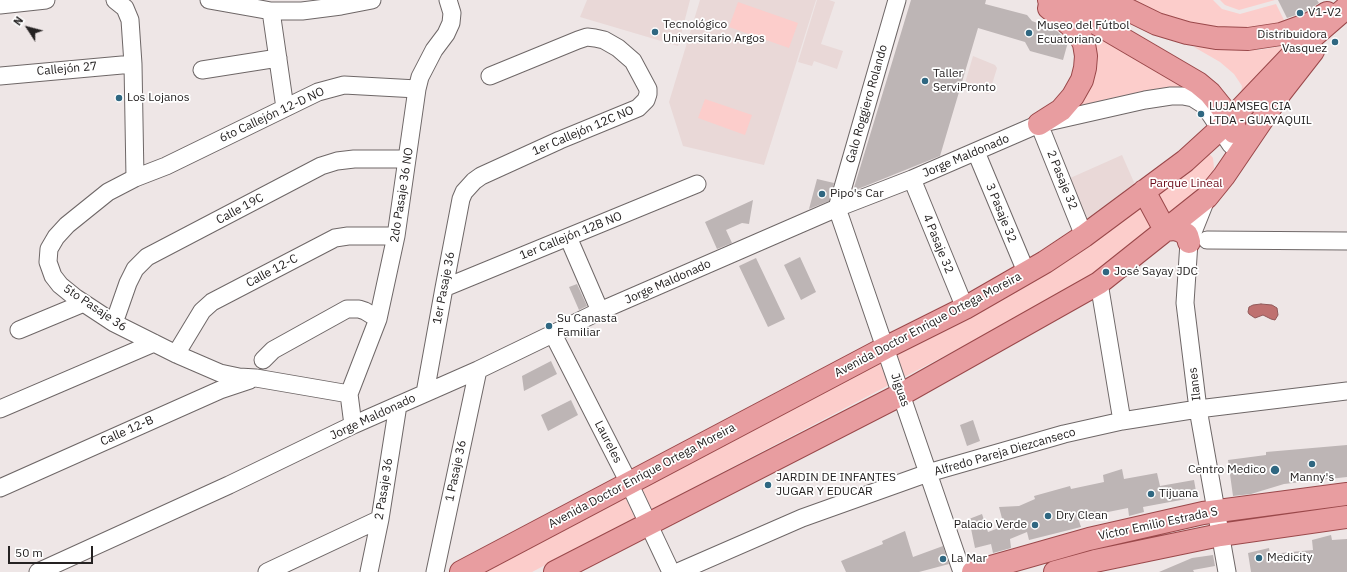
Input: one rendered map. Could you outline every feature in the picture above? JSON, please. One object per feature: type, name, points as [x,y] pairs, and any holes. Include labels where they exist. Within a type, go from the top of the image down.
[{"type":"main road","points":[[1038,0],[1070,25],[1082,40],[1086,56],[1082,80],[1073,96],[1061,110],[1039,124]]},
{"type":"main road","points":[[1049,0],[1075,11],[1179,71],[1210,93],[1240,128]]},
{"type":"main road","points":[[1088,0],[1200,70],[1218,84],[1240,128]]},
{"type":"main road","points":[[1108,0],[1157,24],[1187,33],[1216,38],[1248,40],[1281,34],[1311,23],[1328,12],[1347,7]]},
{"type":"main road","name":"Avenida Doctor Enrique Ortega Moreira","points":[[461,572],[1026,274],[1084,236],[1184,160],[1240,128],[1294,53],[1347,7]]},
{"type":"main road","points":[[555,572],[902,394],[1098,283],[1207,197],[1240,128]]},
{"type":"main road","points":[[1144,191],[1165,230]]},
{"type":"main road","points":[[1165,230],[1174,229],[1181,231],[1198,241]]},
{"type":"main road","name":"Víctor Emilio Estrada S","points":[[973,572],[1089,539],[1216,511],[1347,494]]},
{"type":"main road","name":"Víctor Emilio Estrada S","points":[[1056,572],[1095,561],[1220,535],[1347,517]]},
{"type":"main road","points":[[1089,539],[1095,561]]},
{"type":"street","points":[[0,5],[46,0]]},
{"type":"street","points":[[117,0],[125,8],[130,20],[133,64],[135,178]]},
{"type":"street","points":[[209,0],[271,11],[302,11],[342,3],[372,0]]},
{"type":"street","name":"2do Pasaje 36 NO","points":[[349,394],[378,319],[396,236],[417,88],[420,77],[434,50],[446,34],[451,23],[452,13],[448,0]]},
{"type":"street","name":"Galo Roggiero Rolando","points":[[837,208],[897,0]]},
{"type":"street","points":[[271,11],[285,108]]},
{"type":"street","name":"1er Callejón 12C NO","points":[[468,186],[481,176],[553,143],[638,108],[646,100],[648,94],[648,89],[633,61],[618,48],[604,40],[596,38],[578,40],[490,76]]},
{"type":"street","points":[[202,70],[278,58]]},
{"type":"street","name":"Callejón 27","points":[[0,76],[133,64]]},
{"type":"street","name":"6to Callejón 12-D NO","points":[[135,178],[166,166],[318,92],[344,85],[417,88]]},
{"type":"street","name":"Jorge Maldonado","points":[[38,572],[73,564],[229,485],[353,425],[478,370],[600,311],[837,208],[912,179],[1039,124],[1145,100],[1171,96],[1183,96],[1193,98],[1240,128]]},
{"type":"street","name":"2 Pasaje 32","points":[[1039,124],[1084,236]]},
{"type":"street","name":"3 Pasaje 32","points":[[976,152],[1026,274]]},
{"type":"street","name":"Calle 19C","points":[[114,323],[128,283],[135,269],[146,258],[321,166],[337,161],[354,159],[408,159]]},
{"type":"street","name":"5to Pasaje 36","points":[[135,178],[108,192],[82,212],[56,237],[49,249],[48,262],[53,276],[60,285],[114,323],[176,354],[220,373],[349,394]]},
{"type":"street","name":"4 Pasaje 32","points":[[912,179],[964,308]]},
{"type":"street","name":"1er Callejón 12B NO","points":[[444,288],[697,184]]},
{"type":"street","name":"1er Pasaje 36","points":[[425,393],[461,200],[468,186]]},
{"type":"street","name":"Ilanes","points":[[1207,197],[1185,303],[1198,409],[1227,572]]},
{"type":"street","name":"Jiguas","points":[[837,208],[962,572]]},
{"type":"street","name":"Calle 12-C","points":[[176,354],[202,311],[212,302],[335,238],[348,236],[396,236]]},
{"type":"street","points":[[568,237],[600,311]]},
{"type":"street","points":[[1198,241],[1347,241]]},
{"type":"street","points":[[1098,283],[1122,421]]},
{"type":"street","points":[[19,330],[84,303]]},
{"type":"street","points":[[263,360],[273,350],[347,309],[359,309],[378,319]]},
{"type":"street","name":"Laureles","points":[[553,334],[629,483],[671,572]]},
{"type":"street","points":[[0,409],[154,343]]},
{"type":"street","name":"1 Pasaje 36","points":[[435,572],[478,370]]},
{"type":"street","name":"Calle 12-B","points":[[0,488],[220,390],[256,378]]},
{"type":"street","name":"Alfredo Pareja Diezcanseco","points":[[678,572],[802,518],[928,474],[1064,434],[1122,421],[1198,409],[1347,391]]},
{"type":"street","points":[[349,394],[353,425]]},
{"type":"street","name":"2 Pasaje 36","points":[[369,572],[380,519],[398,405]]},
{"type":"street","points":[[267,572],[283,568],[380,519]]},
{"type":"shaded area","name":"Tecnológico Universitario Argos","points":[[587,0],[690,0],[678,46],[580,17]]},
{"type":"shaded area","points":[[700,0],[816,0],[764,165],[683,146],[669,102]]},
{"type":"shaded area","points":[[817,0],[829,0],[835,2],[821,44],[843,51],[837,69],[814,61],[812,66],[798,62]]},
{"type":"shaded area","points":[[973,56],[995,65],[997,68],[989,94],[981,92],[982,86],[965,83]]},
{"type":"shaded area","points":[[1122,155],[1137,189],[1087,228],[1068,179]]},
{"type":"shaded area","points":[[1261,304],[1272,305],[1277,308],[1278,315],[1275,320],[1263,315],[1255,318],[1249,314],[1249,307]]},
{"type":"green space","points":[[1120,0],[1213,0],[1222,9],[1240,14],[1276,4],[1287,26],[1211,32]]},
{"type":"green space","points":[[1220,0],[1275,0],[1239,10],[1225,5]]},
{"type":"green space","points":[[738,2],[798,23],[789,48],[729,27]]},
{"type":"green space","points":[[1082,24],[1191,91],[1157,91],[1133,94],[1107,99],[1061,114],[1073,103]]},
{"type":"green space","points":[[1299,43],[1240,102],[1242,86],[1234,74],[1220,62],[1194,47],[1259,50]]},
{"type":"green space","points":[[705,99],[752,115],[745,135],[698,118]]},
{"type":"green space","name":"Parque Lineal","points":[[1207,151],[1213,158],[1214,168],[1205,187],[1080,285],[532,572],[472,572],[987,304]]},
{"type":"building","name":"Taller ServiPronto","points":[[911,0],[986,0],[985,4],[1027,15],[1032,21],[1056,30],[1068,42],[1063,60],[1030,51],[1025,42],[978,28],[940,156],[853,191]]},
{"type":"building","name":"V1-V2","points":[[1278,0],[1317,0],[1319,3],[1305,12],[1287,18]]},
{"type":"building","name":"Pipo's Car","points":[[817,179],[834,183],[829,201],[809,209]]},
{"type":"building","points":[[753,200],[749,224],[742,223],[726,230],[732,243],[717,249],[705,222]]},
{"type":"building","points":[[800,257],[816,292],[801,300],[784,265]]},
{"type":"building","points":[[756,258],[785,319],[768,327],[739,266]]},
{"type":"building","points":[[577,284],[587,306],[579,310],[569,287]]},
{"type":"building","points":[[551,361],[557,374],[524,391],[522,376]]},
{"type":"building","points":[[571,400],[578,415],[548,431],[541,415]]},
{"type":"building","points":[[973,420],[980,441],[967,446],[960,425]]},
{"type":"building","points":[[1347,445],[1347,477],[1284,484],[1251,494],[1233,496],[1228,460],[1266,455],[1266,452]]},
{"type":"building","points":[[1122,469],[1124,479],[1157,473],[1160,486],[1194,480],[1197,497],[1143,507],[1144,512],[1129,516],[1128,508],[1078,518],[1081,527],[1029,540],[1027,532],[1010,539],[1011,548],[993,553],[991,544],[975,548],[969,519],[982,514],[988,532],[1004,526],[999,507],[1019,506],[1035,499],[1034,496],[1070,486],[1071,489],[1104,482],[1103,475]]},
{"type":"building","points":[[905,531],[913,557],[943,546],[949,564],[919,572],[846,572],[841,561],[883,544],[882,541]]},
{"type":"building","points":[[1331,535],[1332,540],[1347,539],[1347,572],[1251,572],[1248,553],[1269,548],[1270,554],[1313,550],[1312,540]]},
{"type":"building","points":[[1213,555],[1215,566],[1193,570],[1194,572],[1159,572],[1192,558]]},
{"type":"place","name":"V1-V2","points":[[1300,13]]},
{"type":"place","name":"Tecnológico Universitario Argos","points":[[655,32]]},
{"type":"place","name":"Museo del Fútbol Ecuatoriano","points":[[1029,33]]},
{"type":"place","name":"Distribuidora Vasquez","points":[[1335,42]]},
{"type":"place","name":"Taller ServiPronto","points":[[925,81]]},
{"type":"place","name":"Los Lojanos","points":[[119,98]]},
{"type":"place","name":"LUJAMSEG CIA LTDA - GUAYAQUIL","points":[[1201,114]]},
{"type":"place","name":"Pipo's Car","points":[[822,194]]},
{"type":"place","name":"José Sayay JDC","points":[[1106,272]]},
{"type":"place","name":"Su Canasta Familiar","points":[[549,326]]},
{"type":"place","name":"Manny's","points":[[1312,464]]},
{"type":"place","name":"Centro Medico","points":[[1275,470]]},
{"type":"place","name":"JARDIN DE INFANTES JUGAR Y EDUCAR","points":[[768,485]]},
{"type":"place","name":"Tijuana","points":[[1151,494]]},
{"type":"place","name":"Dry Clean","points":[[1048,516]]},
{"type":"place","name":"Palacio Verde","points":[[1035,525]]},
{"type":"place","name":"Medicity","points":[[1259,558]]},
{"type":"place","name":"La Mar","points":[[943,559]]}]
